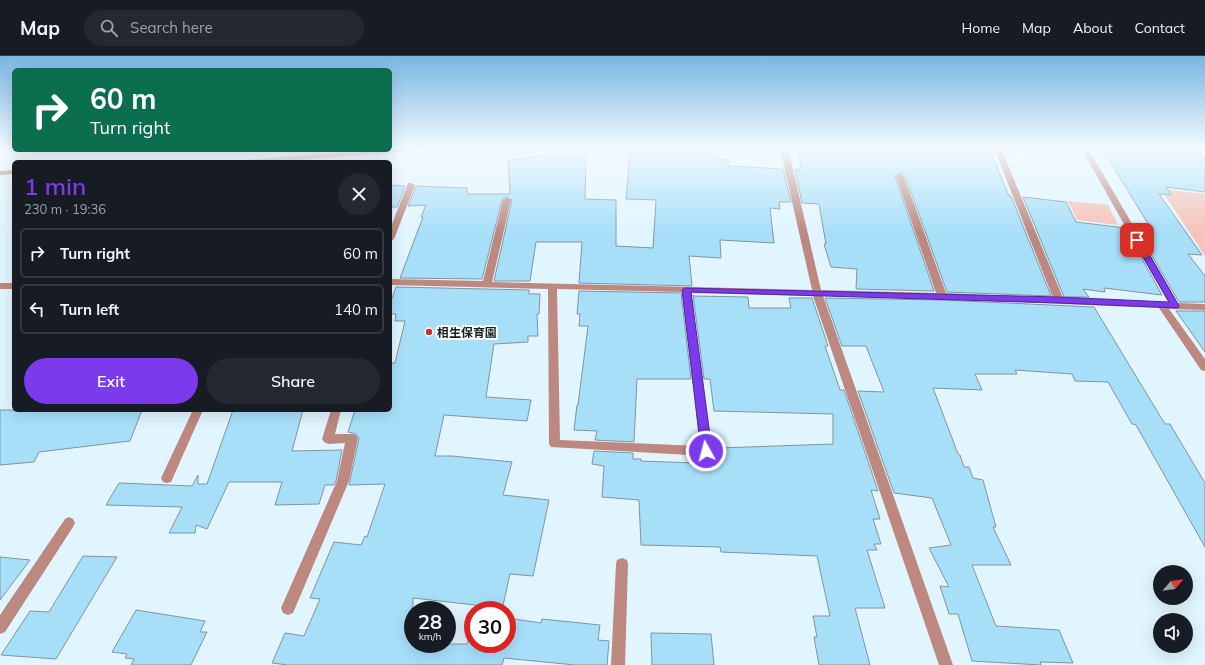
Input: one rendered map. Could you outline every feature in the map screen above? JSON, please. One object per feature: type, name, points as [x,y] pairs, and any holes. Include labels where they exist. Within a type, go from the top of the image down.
[{"type":"street","points":[[790,176],[817,293],[946,665]]},
{"type":"street","points":[[900,176],[942,296]]},
{"type":"street","points":[[1009,176],[1059,300]]},
{"type":"street","points":[[1101,176],[1175,306]]},
{"type":"street","points":[[392,234],[411,185]]},
{"type":"street","points":[[486,285],[508,200]]},
{"type":"street","points":[[392,282],[942,296],[1205,307]]},
{"type":"street","points":[[552,286],[555,444],[706,451],[686,290]]},
{"type":"street","points":[[1162,305],[1205,368]]},
{"type":"street","points":[[167,478],[197,412]]},
{"type":"street","points":[[288,608],[343,481],[352,438],[328,439],[335,412]]},
{"type":"street","points":[[0,627],[69,523]]},
{"type":"street","points":[[618,665],[622,564]]},
{"type":"shaded area","points":[[1161,189],[1205,194],[1205,256]]},
{"type":"shaded area","points":[[1068,201],[1108,205],[1118,225],[1077,220]]},
{"type":"building","points":[[509,176],[586,176],[585,199],[616,200],[616,246],[653,248],[656,200],[626,199],[628,176],[785,176],[791,202],[779,202],[780,209],[770,208],[774,243],[720,240],[721,258],[689,256],[692,286],[579,283],[582,242],[536,242],[530,281],[494,281],[512,200],[506,197],[502,200],[482,279],[400,278],[423,217],[421,217],[426,205],[408,206],[416,186],[467,188],[467,194],[510,194]]},
{"type":"building","points":[[797,176],[895,176],[934,291],[856,289],[857,269],[831,267],[824,244],[826,244],[819,204],[802,203]]},
{"type":"building","points":[[906,176],[1001,176],[1009,196],[1011,196],[1051,296],[947,292]]},
{"type":"building","points":[[1119,176],[1205,176],[1205,192],[1166,187],[1171,195],[1159,194],[1202,255],[1188,254],[1205,276],[1205,302],[1179,302],[1137,230],[1153,232]]},
{"type":"building","points":[[392,185],[405,186],[397,207],[392,207]]},
{"type":"building","points":[[1023,197],[1066,202],[1076,222],[1125,228],[1162,295],[1104,288],[1105,292],[1083,289],[1089,297],[1064,297]]},
{"type":"building","points":[[396,287],[529,290],[529,294],[540,294],[539,314],[537,314],[538,336],[528,336],[528,342],[494,344],[486,397],[531,400],[527,421],[444,415],[435,456],[452,456],[512,462],[503,495],[549,500],[533,576],[510,574],[504,601],[464,601],[464,604],[456,603],[456,601],[413,598],[413,601],[404,601],[404,653],[456,653],[456,644],[464,644],[464,653],[516,653],[516,619],[541,623],[542,619],[600,625],[598,640],[609,641],[607,665],[575,665],[504,658],[502,665],[288,665],[272,663],[285,633],[304,636],[320,599],[310,598],[334,542],[361,545],[365,536],[367,537],[385,484],[349,485],[359,438],[356,434],[348,432],[354,412],[392,412],[392,363],[395,363],[405,321],[395,321],[396,314],[392,314],[392,298]]},
{"type":"building","points":[[579,291],[681,293],[691,379],[637,379],[634,442],[595,440],[597,431],[574,430],[588,326],[579,326],[580,314],[577,314]]},
{"type":"building","points":[[693,296],[748,297],[749,308],[791,308],[789,298],[812,298],[828,346],[825,346],[840,390],[844,390],[878,491],[871,490],[880,519],[873,519],[881,544],[874,544],[877,550],[867,550],[885,608],[855,608],[870,665],[819,665],[814,637],[817,637],[813,616],[830,616],[817,556],[721,552],[720,547],[641,545],[639,500],[602,497],[604,466],[592,464],[594,451],[633,453],[633,459],[641,459],[641,461],[722,464],[719,448],[833,444],[833,414],[714,411],[710,379],[704,379]]},
{"type":"building","points":[[825,298],[942,300],[1094,307],[1165,424],[1170,424],[1205,483],[1205,547],[1136,425],[1132,424],[1108,382],[1075,381],[1072,374],[1015,370],[1017,374],[975,374],[982,390],[933,388],[964,467],[969,467],[973,478],[983,480],[996,527],[993,527],[1011,565],[972,565],[996,626],[1059,630],[1073,663],[1040,662],[1041,665],[972,661],[958,614],[949,614],[940,586],[949,587],[929,548],[951,545],[932,498],[894,493],[858,391],[884,392],[866,346],[842,346]]},
{"type":"building","points":[[1176,311],[1205,311],[1205,352],[1179,315]]},
{"type":"building","points":[[0,410],[12,410],[12,412],[141,412],[130,441],[39,452],[34,462],[0,465]]},
{"type":"building","points":[[232,412],[302,412],[292,451],[342,450],[336,481],[334,485],[325,485],[319,504],[275,505],[282,482],[229,482],[207,529],[196,525],[195,533],[169,533],[182,507],[106,505],[119,483],[192,486],[198,475],[198,484],[207,484]]},
{"type":"building","points":[[83,556],[117,557],[56,659],[1,655],[30,611],[49,612]]},
{"type":"building","points":[[0,557],[30,560],[0,600]]},
{"type":"building","points":[[136,610],[205,621],[200,632],[207,632],[191,665],[131,665],[134,659],[125,658],[127,654],[112,652]]},
{"type":"building","points":[[651,633],[711,634],[714,665],[652,665]]},
{"type":"place","name":"相生保育園","points":[[429,332]]},
{"type":"route","points":[[706,451],[686,290],[1059,300],[1175,306],[1137,240]]}]
